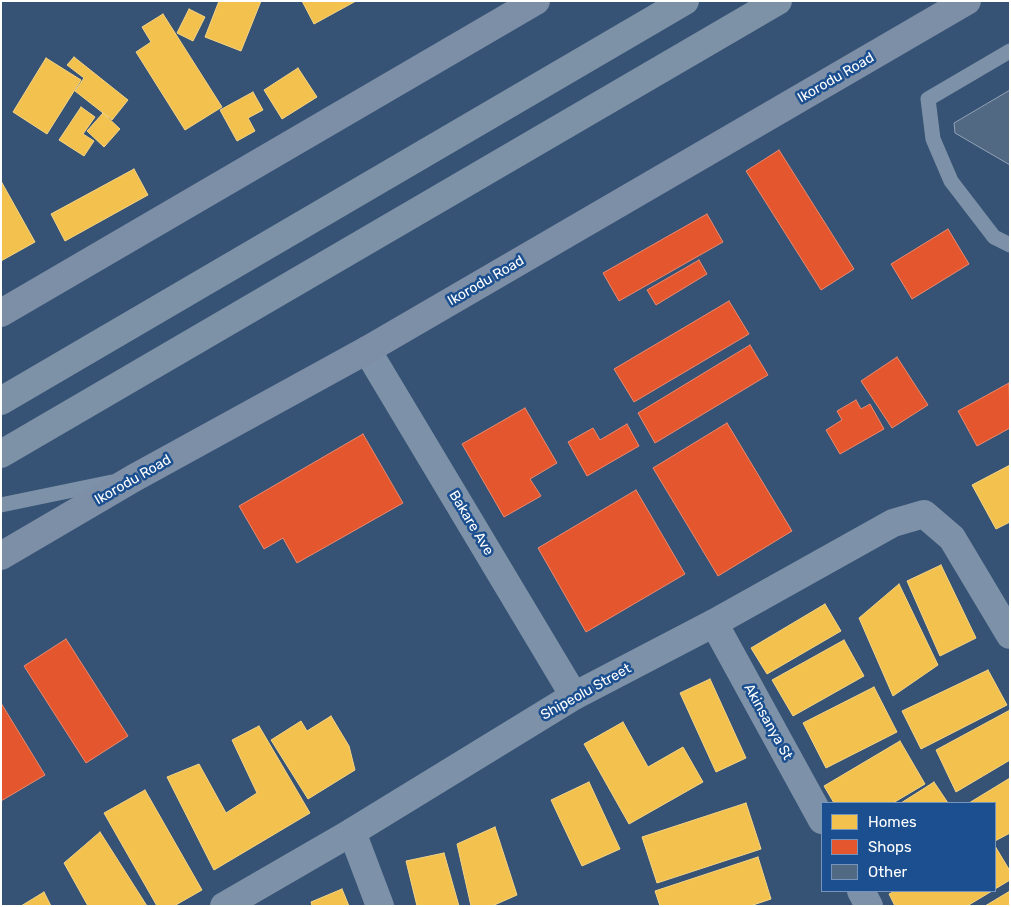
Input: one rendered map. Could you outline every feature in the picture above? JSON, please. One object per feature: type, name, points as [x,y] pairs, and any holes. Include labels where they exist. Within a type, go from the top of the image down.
[{"type":"highway","points":[[1,401],[685,1]]},
{"type":"highway","points":[[1,454],[778,1]]},
{"type":"main road","points":[[1,313],[536,1]]},
{"type":"main road","name":"Ikorodu Road","points":[[1,556],[134,478],[367,350],[967,1]]},
{"type":"street","name":"Bakare Ave","points":[[367,350],[574,696]]},
{"type":"street","name":"Shipeolu Street","points":[[224,906],[352,832],[574,696],[714,623],[893,523],[924,514],[952,538],[1010,635]]},
{"type":"street","name":"Akinsanya St","points":[[714,623],[821,818]]},
{"type":"street","points":[[352,832],[380,906]]},
{"type":"street","points":[[862,892],[869,906]]},
{"type":"lane","points":[[1010,51],[928,100],[933,140],[951,182],[994,238],[1010,245]]},
{"type":"lane","points":[[1,505],[134,478]]},
{"type":"building: Homes","points":[[219,1],[261,1],[241,51],[205,37]]},
{"type":"building: Homes","points":[[302,1],[356,1],[314,24]]},
{"type":"building: Homes","points":[[189,9],[205,17],[193,41],[177,33]]},
{"type":"building: Homes","points":[[163,14],[222,107],[185,130],[136,52],[151,42],[142,27]]},
{"type":"building: Homes","points":[[74,57],[128,100],[112,120],[75,91],[84,78],[67,65]]},
{"type":"building: Homes","points":[[46,58],[81,80],[47,134],[13,112]]},
{"type":"building: Homes","points":[[298,68],[317,97],[282,119],[264,90]]},
{"type":"building: Homes","points":[[253,92],[263,110],[248,118],[255,131],[237,141],[220,110]]},
{"type":"building: Homes","points":[[81,107],[95,117],[83,134],[94,141],[84,156],[59,140]]},
{"type":"building: Homes","points":[[103,113],[120,129],[104,147],[87,131]]},
{"type":"building: Homes","points":[[134,169],[148,195],[65,241],[51,214]]},
{"type":"building: Homes","points":[[1,181],[35,242],[1,261]]},
{"type":"building: Homes","points":[[1010,465],[1010,522],[996,529],[972,485]]},
{"type":"building: Homes","points":[[941,565],[976,638],[940,656],[907,581]]},
{"type":"building: Homes","points":[[899,584],[938,665],[893,696],[859,618]]},
{"type":"building: Homes","points":[[825,604],[841,631],[767,674],[751,648]]},
{"type":"building: Homes","points":[[844,640],[864,676],[793,716],[772,680]]},
{"type":"building: Homes","points":[[988,670],[1007,705],[921,749],[902,711]]},
{"type":"building: Homes","points":[[710,679],[746,758],[716,772],[680,693]]},
{"type":"building: Homes","points":[[874,687],[897,732],[826,768],[803,723]]},
{"type":"building: Homes","points":[[1010,710],[1010,760],[956,792],[936,750]]},
{"type":"building: Homes","points":[[331,716],[349,746],[355,770],[308,799],[271,740],[301,721],[307,731]]},
{"type":"building: Homes","points":[[623,722],[648,767],[683,747],[703,782],[629,824],[584,744]]},
{"type":"building: Homes","points":[[259,726],[310,813],[214,870],[167,777],[199,764],[226,813],[257,793],[232,740]]},
{"type":"building: Homes","points":[[900,741],[925,784],[895,802],[833,802],[824,786]]},
{"type":"building: Homes","points":[[1010,778],[1010,833],[996,840],[996,802],[971,802]]},
{"type":"building: Homes","points":[[589,782],[620,849],[582,866],[551,800]]},
{"type":"building: Homes","points":[[934,782],[947,802],[903,802]]},
{"type":"building: Homes","points":[[145,790],[202,890],[174,906],[157,906],[104,813]]},
{"type":"building: Homes","points":[[746,803],[761,849],[657,883],[642,837]]},
{"type":"building: Homes","points":[[495,827],[517,895],[492,906],[471,906],[457,844]]},
{"type":"building: Homes","points":[[100,832],[147,906],[88,906],[64,863]]},
{"type":"building: Homes","points":[[996,848],[1010,871],[1010,880],[996,888]]},
{"type":"building: Homes","points":[[444,853],[459,906],[417,906],[406,861]]},
{"type":"building: Homes","points":[[758,857],[771,899],[750,906],[660,906],[655,891]]},
{"type":"building: Homes","points":[[342,889],[349,906],[312,906],[311,902]]},
{"type":"building: Homes","points":[[1010,891],[1010,906],[985,906]]},
{"type":"building: Homes","points":[[44,892],[51,906],[21,906]]},
{"type":"building: Homes","points":[[893,892],[990,892],[967,906],[895,906],[889,894]]},
{"type":"building: Shops","points":[[779,150],[854,269],[821,290],[746,171]]},
{"type":"building: Shops","points":[[707,214],[723,242],[619,301],[603,273]]},
{"type":"building: Shops","points":[[948,229],[969,264],[912,299],[891,264]]},
{"type":"building: Shops","points":[[699,260],[707,274],[656,305],[647,290]]},
{"type":"building: Shops","points":[[729,301],[749,334],[634,402],[614,369]]},
{"type":"building: Shops","points":[[750,345],[768,375],[655,443],[638,413]]},
{"type":"building: Shops","points":[[897,357],[928,405],[892,428],[861,381]]},
{"type":"building: Shops","points":[[1009,383],[1010,428],[977,446],[958,411]]},
{"type":"building: Shops","points":[[856,400],[861,409],[870,404],[884,429],[840,454],[826,430],[842,420],[837,411]]},
{"type":"building: Shops","points":[[525,408],[557,463],[530,479],[541,496],[504,517],[462,444]]},
{"type":"building: Shops","points":[[727,423],[792,531],[718,576],[653,468]]},
{"type":"building: Shops","points":[[627,424],[639,446],[587,476],[568,442],[593,428],[600,440]]},
{"type":"building: Shops","points":[[363,434],[403,503],[297,563],[283,538],[264,549],[239,506]]},
{"type":"building: Shops","points":[[636,490],[685,574],[586,632],[538,548]]},
{"type":"building: Shops","points":[[66,639],[128,736],[86,763],[24,666]]},
{"type":"building: Shops","points":[[1,703],[45,775],[1,801]]},
{"type":"building: Other","points":[[1010,90],[1010,165],[955,133],[954,123]]}]
